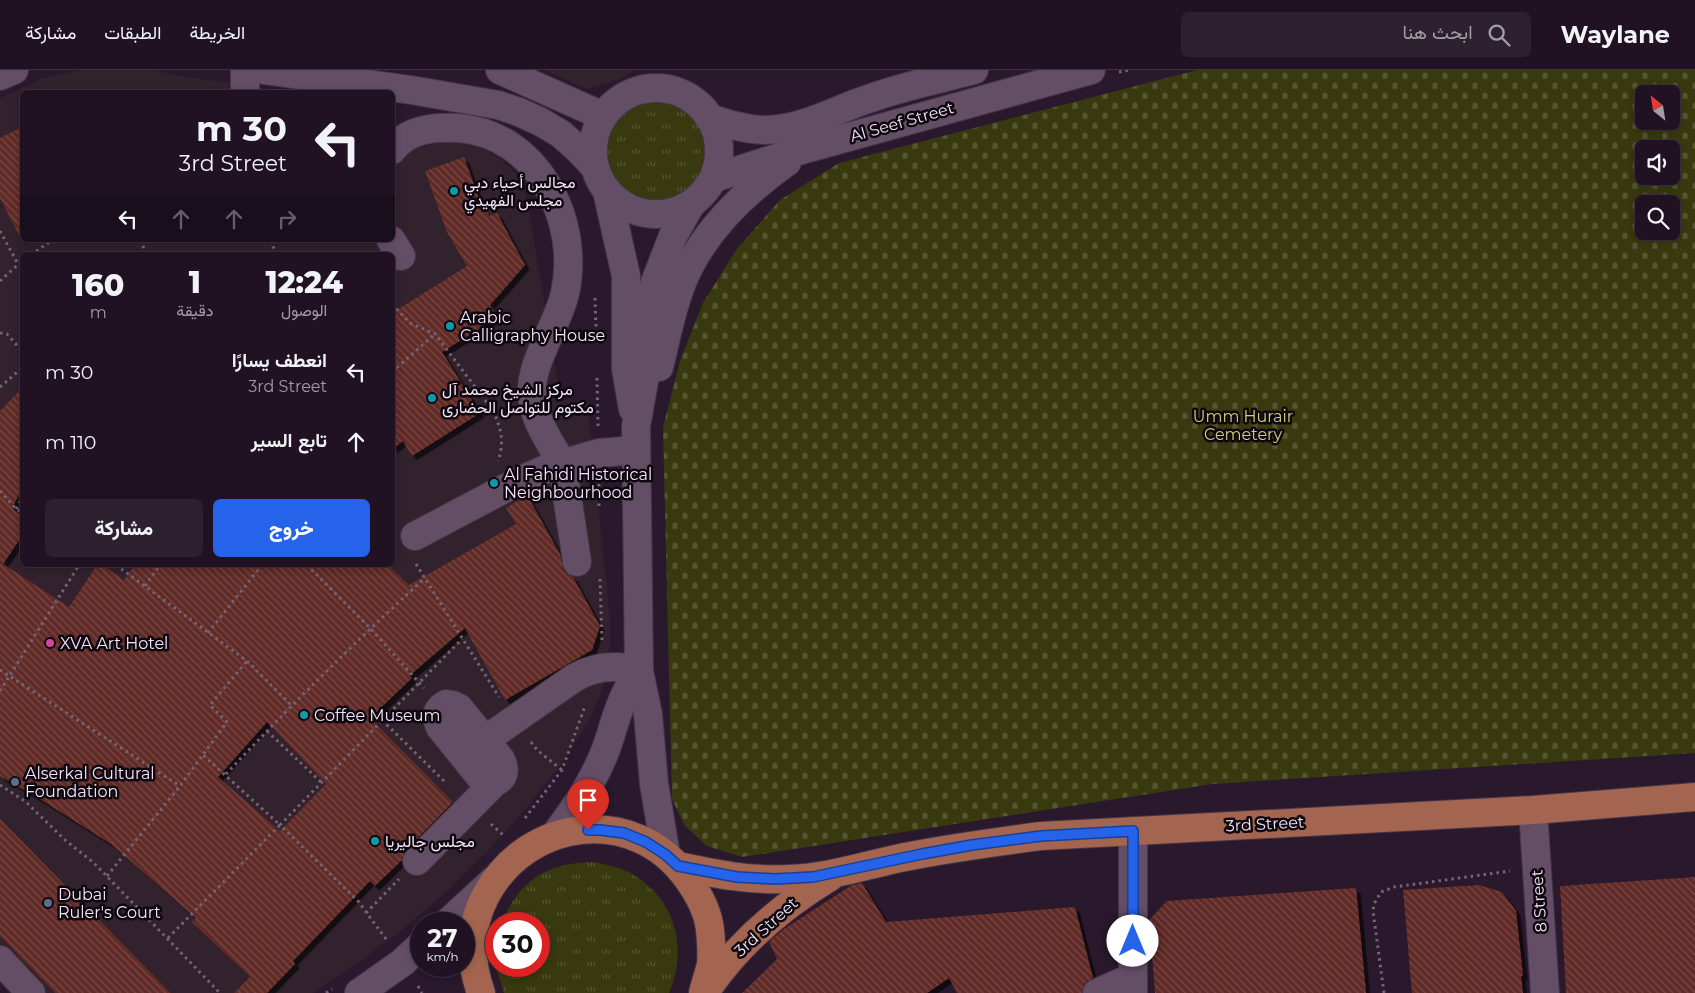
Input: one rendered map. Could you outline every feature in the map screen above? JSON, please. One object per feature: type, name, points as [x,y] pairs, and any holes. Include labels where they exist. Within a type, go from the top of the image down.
[{"type":"main road","name":"3rd Street","points":[[672,860],[737,877],[788,879],[838,873],[905,857],[972,845],[1041,836],[1533,810],[1695,797]]},
{"type":"main road","points":[[481,993],[474,973],[472,940],[479,909],[494,880],[507,864],[538,842],[577,830],[592,830],[624,833],[646,842],[672,860],[699,895],[710,928],[711,964],[704,993]]},
{"type":"main road","name":"3rd Street","points":[[704,993],[718,973],[753,934],[809,890],[838,873]]},
{"type":"street","points":[[0,76],[14,70]]},
{"type":"street","points":[[245,70],[245,90]]},
{"type":"street","points":[[500,70],[604,116]]},
{"type":"street","points":[[656,70],[632,93],[614,104],[604,116],[596,132],[593,149],[594,166],[599,179],[614,198],[627,207],[643,213],[659,214],[676,211],[691,204],[705,192],[714,178],[718,164],[718,136],[703,110],[689,92],[681,70]]},
{"type":"street","name":"Al Seef Street","points":[[703,110],[745,128],[783,129],[807,123],[871,97],[974,70]]},
{"type":"street","name":"Al Seef Street","points":[[714,178],[805,150],[1091,70]]},
{"type":"street","points":[[273,76],[355,90]]},
{"type":"street","points":[[632,93],[646,89],[660,89],[679,93],[703,110]]},
{"type":"street","points":[[402,98],[498,105],[519,112],[561,134],[594,166]]},
{"type":"street","points":[[395,146],[416,132],[428,128],[466,129],[491,135],[512,147],[531,163],[549,188],[556,202],[564,224],[568,247],[568,270],[565,293],[558,316],[536,366],[532,393],[537,419],[571,462],[577,562]]},
{"type":"street","points":[[414,549],[509,487],[534,474],[571,462],[599,469],[637,449],[675,303],[687,271],[706,239],[731,210],[764,179],[805,150]]},
{"type":"street","points":[[607,191],[626,276],[626,368],[637,449]]},
{"type":"street","points":[[672,860],[654,784],[648,714],[639,671],[637,449],[650,308],[654,285],[673,236],[691,204]]},
{"type":"street","points":[[485,740],[586,671],[613,666],[639,671]]},
{"type":"street","points":[[554,836],[573,812],[591,782],[605,750],[627,689],[639,671]]},
{"type":"street","points":[[417,862],[504,773],[504,766],[459,708],[446,704],[440,708],[436,713],[436,720],[440,726],[482,779],[488,782],[495,782]]},
{"type":"street","name":"8 Street","points":[[1533,810],[1545,993]]},
{"type":"street","points":[[1097,993],[1133,985],[1133,831]]},
{"type":"street","points":[[459,912],[494,880]]},
{"type":"street","points":[[359,993],[410,955]]},
{"type":"street","points":[[0,960],[31,993]]},
{"type":"path","points":[[0,231],[18,264],[0,281]]},
{"type":"path","points":[[35,252],[49,242]]},
{"type":"path","points":[[395,307],[410,323],[435,334],[498,418],[502,442],[497,465],[509,487]]},
{"type":"path","points":[[0,334],[7,334],[20,349]]},
{"type":"path","points":[[395,369],[435,334]]},
{"type":"path","points":[[0,387],[20,370]]},
{"type":"path","points":[[0,491],[20,511]]},
{"type":"path","points":[[16,509],[20,502]]},
{"type":"path","points":[[414,549],[425,578],[513,720],[537,750],[562,770]]},
{"type":"path","points":[[0,690],[78,567]]},
{"type":"path","points":[[119,567],[247,661],[291,705]]},
{"type":"path","points":[[145,586],[159,567]]},
{"type":"path","points":[[208,633],[260,567]]},
{"type":"path","points":[[310,567],[420,682],[440,708]]},
{"type":"path","points":[[226,774],[291,705],[370,628],[425,578]]},
{"type":"path","points":[[168,938],[462,639]]},
{"type":"path","points":[[107,876],[180,786],[227,722],[210,705],[247,661]]},
{"type":"path","points":[[0,670],[180,786]]},
{"type":"path","points":[[267,731],[322,783]]},
{"type":"path","points":[[203,755],[280,825],[358,901],[366,912],[410,951]]},
{"type":"path","points":[[0,785],[26,802],[65,840],[94,862],[220,993]]},
{"type":"path","points":[[366,912],[417,862]]},
{"type":"path","points":[[1384,993],[1373,911],[1381,892],[1394,887],[1537,868]]},
{"type":"path","points":[[418,977],[422,993]]},
{"type":"shaded area","name":"Al Fahidi Historical Neighbourhood","points":[[81,70],[153,70],[179,76],[277,90],[20,90],[20,242],[395,242],[395,154],[445,141],[465,142],[485,149],[502,160],[517,175],[526,194],[561,400],[587,401],[610,618],[607,670],[600,696],[589,721],[559,767],[525,810],[488,851],[423,912],[410,912],[410,923],[407,926],[313,993],[9,993],[0,983],[0,98],[41,79]]},
{"type":"shaded area","points":[[544,70],[632,70],[625,77],[587,89]]},
{"type":"green space","name":"Umm Hurair Cemetery","points":[[1197,70],[1695,70],[1695,753],[1213,784],[742,857],[707,846],[685,826],[672,799],[663,427],[680,361],[703,303],[736,250],[780,200],[839,163]]},
{"type":"green space","points":[[656,97],[676,102],[694,113],[705,131],[710,151],[705,171],[694,189],[676,200],[656,205],[636,200],[618,189],[607,171],[602,151],[607,131],[618,113],[636,102]]},
{"type":"green space","points":[[593,862],[619,868],[634,875],[648,886],[660,898],[669,912],[677,943],[677,959],[675,976],[669,993],[504,993],[499,977],[550,977],[550,912],[507,912],[516,896],[526,885],[548,870],[577,863]]},
{"type":"building","points":[[20,128],[20,237],[0,198],[0,138]]},
{"type":"building","points":[[464,157],[484,212],[487,211],[489,216],[497,213],[525,265],[490,305],[498,317],[442,352],[480,413],[412,456],[403,441],[395,447],[395,311],[467,266],[447,232],[425,171]]},
{"type":"building","points":[[20,390],[20,493],[12,508],[20,515],[20,539],[3,564],[69,607],[96,567],[105,567],[124,580],[134,567],[390,567],[409,585],[516,524],[506,508],[527,495],[560,554],[564,571],[573,577],[600,626],[592,650],[505,700],[465,628],[409,676],[412,678],[370,718],[453,802],[406,850],[402,860],[375,886],[370,881],[293,961],[295,964],[267,993],[234,993],[250,977],[192,922],[196,918],[111,844],[0,776],[0,411]],"holes":[[[267,722],[326,784],[280,831],[218,777]]]},
{"type":"building","name":"Dubai Ruler's Court","points":[[0,819],[171,993],[55,993],[0,936]]},
{"type":"building","points":[[1695,877],[1695,993],[1566,993],[1560,886]]},
{"type":"building","points":[[862,883],[886,922],[1075,907],[1093,978],[1085,983],[1082,993],[957,993],[949,978],[927,993],[742,993],[777,959],[769,942],[773,938],[852,885]]},
{"type":"building","points":[[1479,885],[1502,892],[1516,911],[1523,993],[1412,993],[1403,890]]},
{"type":"building","points":[[1356,888],[1366,993],[1155,993],[1149,920],[1167,901]]},
{"type":"place","name":"مجالس أحياء دبي مجلس الفهيدي","points":[[454,191]]},
{"type":"place","name":"Arabic Calligraphy House","points":[[450,326]]},
{"type":"place","name":"مركز الشيخ محمد آل مكتوم للتواصل الحضارى","points":[[432,398]]},
{"type":"place","name":"Al Fahidi Historical Neighbourhood","points":[[494,483]]},
{"type":"place","name":"XVA Art Hotel","points":[[50,643]]},
{"type":"place","name":"Coffee Museum","points":[[304,715]]},
{"type":"place","name":"Alserkal Cultural Foundation","points":[[15,782]]},
{"type":"place","name":"مجلس جاليريا","points":[[375,841]]},
{"type":"place","name":"Dubai Ruler's Court","points":[[48,903]]},
{"type":"route","points":[[588,830],[624,833],[646,842],[666,855],[678,866],[710,873],[762,879],[813,877],[905,857],[972,845],[1041,836],[1133,831],[1133,941]]}]
